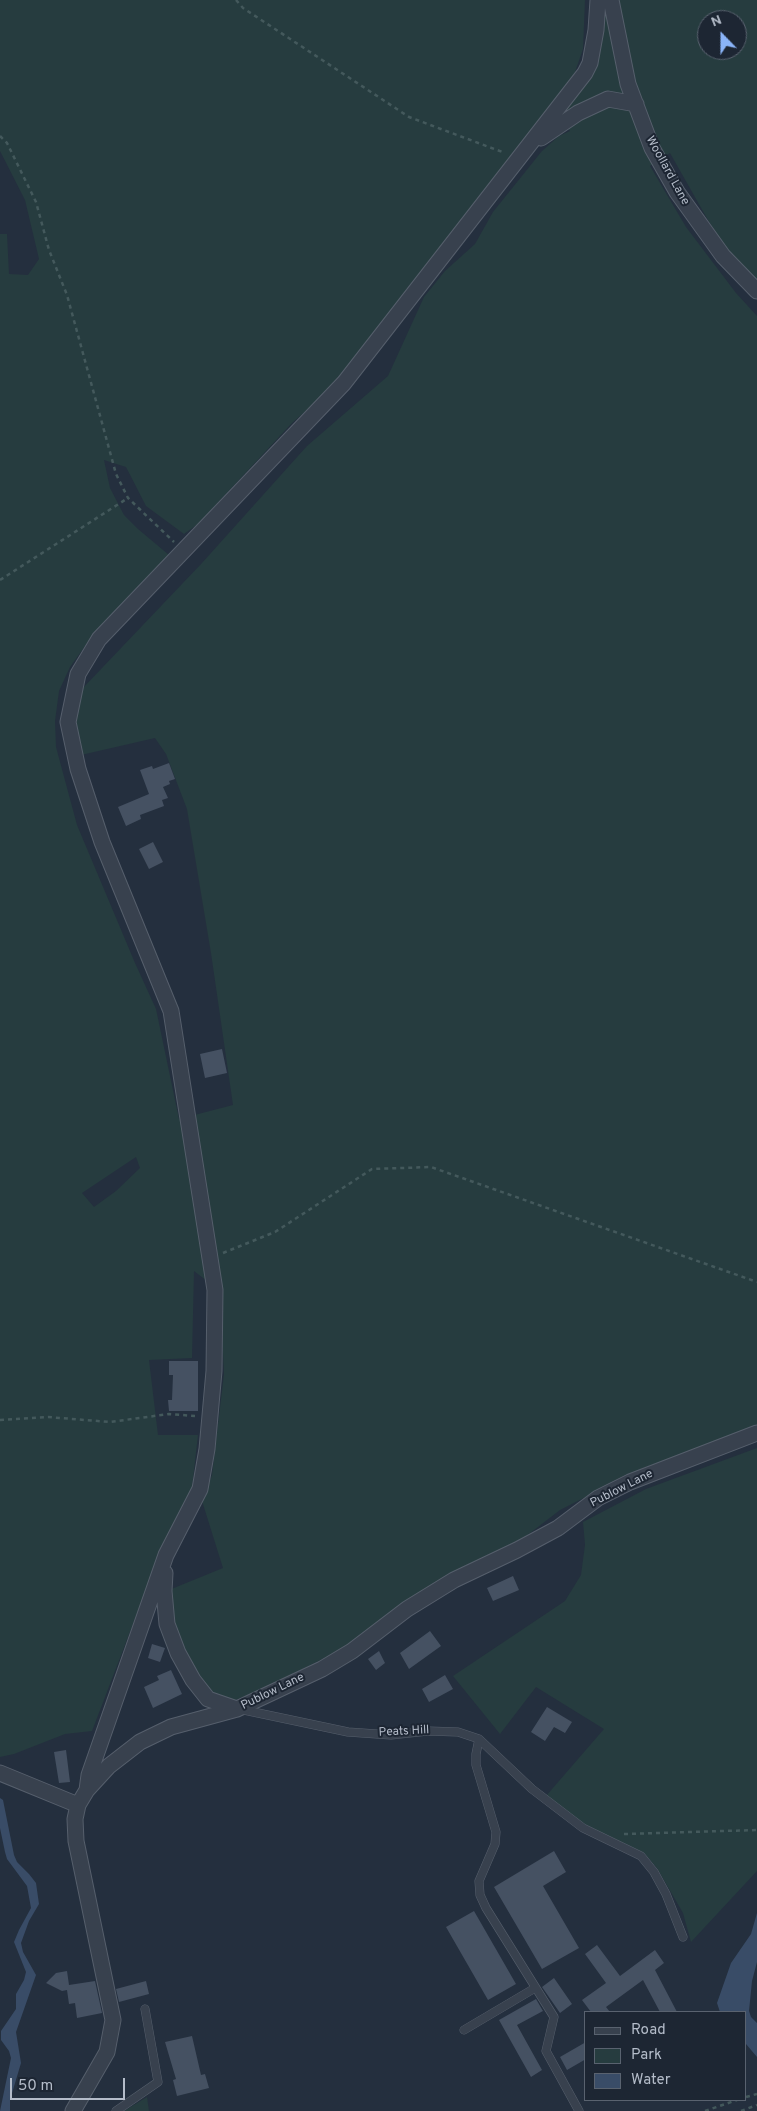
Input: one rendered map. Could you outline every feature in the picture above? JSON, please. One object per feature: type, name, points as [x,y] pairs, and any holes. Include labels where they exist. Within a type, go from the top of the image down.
[{"type":"street","points":[[87,1790],[89,1775],[166,1555],[200,1489],[207,1449],[214,1371],[214,1299],[210,1258],[171,1011],[102,842],[78,769],[68,722],[78,674],[99,640],[344,383],[585,73],[590,62],[596,30],[598,0]]},
{"type":"street","name":"Woollard Lane","points":[[611,0],[628,84],[652,148],[677,192],[723,256],[757,291]]},
{"type":"street","points":[[519,157],[550,130],[578,113],[608,99],[636,104]]},
{"type":"street","name":"Publow Lane","points":[[73,2111],[107,2052],[114,2020],[76,1841],[75,1819],[78,1805],[87,1790],[109,1766],[140,1742],[171,1727],[237,1709],[270,1695],[352,1651],[415,1604],[454,1580],[518,1550],[558,1528],[598,1498],[630,1482],[757,1433]]},
{"type":"street","points":[[166,1555],[164,1590],[167,1624],[178,1653],[193,1680],[208,1699],[237,1709]]},
{"type":"street","points":[[0,1773],[78,1805]]},
{"type":"lane","name":"Peats Hill","points":[[237,1709],[348,1732],[391,1735],[428,1730],[458,1732],[480,1739],[532,1789],[582,1828],[641,1856],[654,1872],[666,1894],[683,1937]]},
{"type":"lane","points":[[480,1739],[476,1754],[476,1765],[496,1832],[495,1844],[479,1881],[480,1895],[486,1908],[554,2017],[546,2051],[579,2111]]},
{"type":"lane","points":[[464,2030],[535,1988]]},
{"type":"lane","points":[[116,2111],[158,2082],[145,2009]]},
{"type":"path","points":[[236,0],[243,8],[409,117],[519,157]]},
{"type":"path","points":[[0,136],[7,143],[36,202],[49,250],[67,295],[116,474],[128,498],[166,532],[183,552]]},
{"type":"path","points":[[0,580],[128,498]]},
{"type":"path","points":[[210,1258],[275,1232],[372,1169],[431,1167],[757,1282]]},
{"type":"path","points":[[0,1420],[48,1418],[110,1422],[169,1414],[209,1418]]},
{"type":"path","points":[[614,1835],[757,1830]]},
{"type":"path","points":[[706,2111],[734,2101]]},
{"type":"path","points":[[741,2111],[757,2105]]},
{"type":"green space","points":[[0,0],[585,0],[583,49],[575,72],[566,86],[342,379],[292,423],[198,524],[184,534],[146,506],[126,467],[104,460],[110,488],[124,515],[169,555],[88,642],[70,667],[59,691],[55,721],[56,747],[77,825],[156,1009],[179,1119],[233,1105],[211,953],[187,809],[166,754],[155,738],[81,755],[75,724],[82,689],[202,563],[307,446],[388,376],[424,297],[445,271],[475,244],[493,212],[542,151],[559,136],[570,131],[559,116],[592,77],[603,0],[757,0],[757,282],[721,243],[670,153],[650,166],[686,227],[736,293],[757,316],[757,1425],[726,1439],[643,1468],[560,1510],[512,1547],[348,1646],[260,1691],[235,1700],[213,1695],[192,1669],[176,1637],[169,1590],[223,1568],[202,1501],[212,1475],[224,1374],[220,1291],[194,1271],[192,1358],[149,1360],[158,1435],[198,1435],[192,1488],[164,1543],[92,1731],[65,1734],[14,1754],[0,1757],[0,234],[7,234],[9,274],[28,275],[39,259],[25,200],[0,151]],"holes":[[[136,1157],[140,1168],[116,1191],[94,1207],[82,1193]]]},
{"type":"green space","points":[[757,1448],[757,1871],[691,1942],[683,1913],[657,1868],[644,1853],[582,1823],[546,1796],[604,1729],[536,1687],[500,1734],[453,1676],[565,1601],[581,1575],[585,1545],[583,1522],[646,1489]]},
{"type":"green space","points":[[147,2097],[149,2111],[124,2111]]},
{"type":"water","points":[[0,1798],[3,1800],[14,1855],[17,1862],[36,1883],[39,1904],[29,1921],[21,1943],[23,1952],[36,1975],[16,2032],[21,2063],[10,2100],[10,2111],[0,2111],[11,2058],[9,2051],[1,2040],[1,2031],[16,2009],[16,1994],[26,1972],[14,1942],[31,1908],[27,1886],[7,1859],[5,1852],[0,1828]]},
{"type":"water","points":[[757,1913],[757,1962],[752,1981],[749,2011],[751,2017],[757,2023],[757,2057],[747,2045],[747,2011],[720,2011],[717,2003],[731,1963],[751,1934]]},
{"type":"building","points":[[169,763],[175,779],[169,781],[170,784],[163,787],[168,798],[162,800],[164,806],[140,815],[141,819],[126,826],[118,807],[149,794],[140,770],[152,766],[153,769]]},
{"type":"building","points":[[153,842],[163,862],[149,869],[139,849]]},
{"type":"building","points":[[222,1049],[227,1073],[205,1078],[200,1054]]},
{"type":"building","points":[[169,1361],[198,1361],[198,1411],[169,1411],[168,1400],[172,1400],[173,1375],[169,1375]]},
{"type":"building","points":[[513,1576],[519,1590],[493,1601],[487,1588]]},
{"type":"building","points":[[430,1631],[441,1646],[409,1669],[400,1653]]},
{"type":"building","points":[[152,1644],[165,1648],[160,1662],[148,1658]]},
{"type":"building","points":[[379,1651],[385,1663],[376,1670],[368,1659]]},
{"type":"building","points":[[171,1670],[182,1694],[153,1708],[144,1687],[159,1680],[157,1676]]},
{"type":"building","points":[[445,1675],[453,1689],[429,1702],[422,1689]]},
{"type":"building","points":[[547,1707],[572,1722],[565,1733],[554,1727],[545,1741],[531,1732]]},
{"type":"building","points":[[66,1750],[70,1782],[59,1783],[54,1752]]},
{"type":"building","points":[[554,1851],[566,1872],[543,1886],[579,1948],[542,1969],[494,1887]]},
{"type":"building","points":[[474,1911],[516,1984],[488,2000],[446,1927]]},
{"type":"building","points":[[597,1945],[620,1976],[655,1950],[664,1963],[655,1970],[676,2011],[659,2011],[643,1980],[606,2007],[609,2011],[590,2011],[582,2000],[606,1983],[585,1954]]},
{"type":"building","points":[[67,1971],[69,1985],[95,1981],[102,2013],[77,2018],[75,2003],[69,2004],[67,1990],[62,1991],[46,1983],[56,1973]]},
{"type":"building","points":[[554,1978],[572,2004],[560,2013],[542,1987]]},
{"type":"building","points":[[146,1981],[149,1994],[119,2002],[116,1989]]},
{"type":"building","points":[[536,1999],[543,2011],[517,2025],[542,2070],[531,2077],[499,2020]]},
{"type":"building","points":[[192,2036],[201,2075],[205,2074],[209,2088],[177,2096],[173,2080],[176,2079],[165,2042]]},
{"type":"building","points":[[584,2043],[584,2060],[567,2070],[560,2057]]}]
